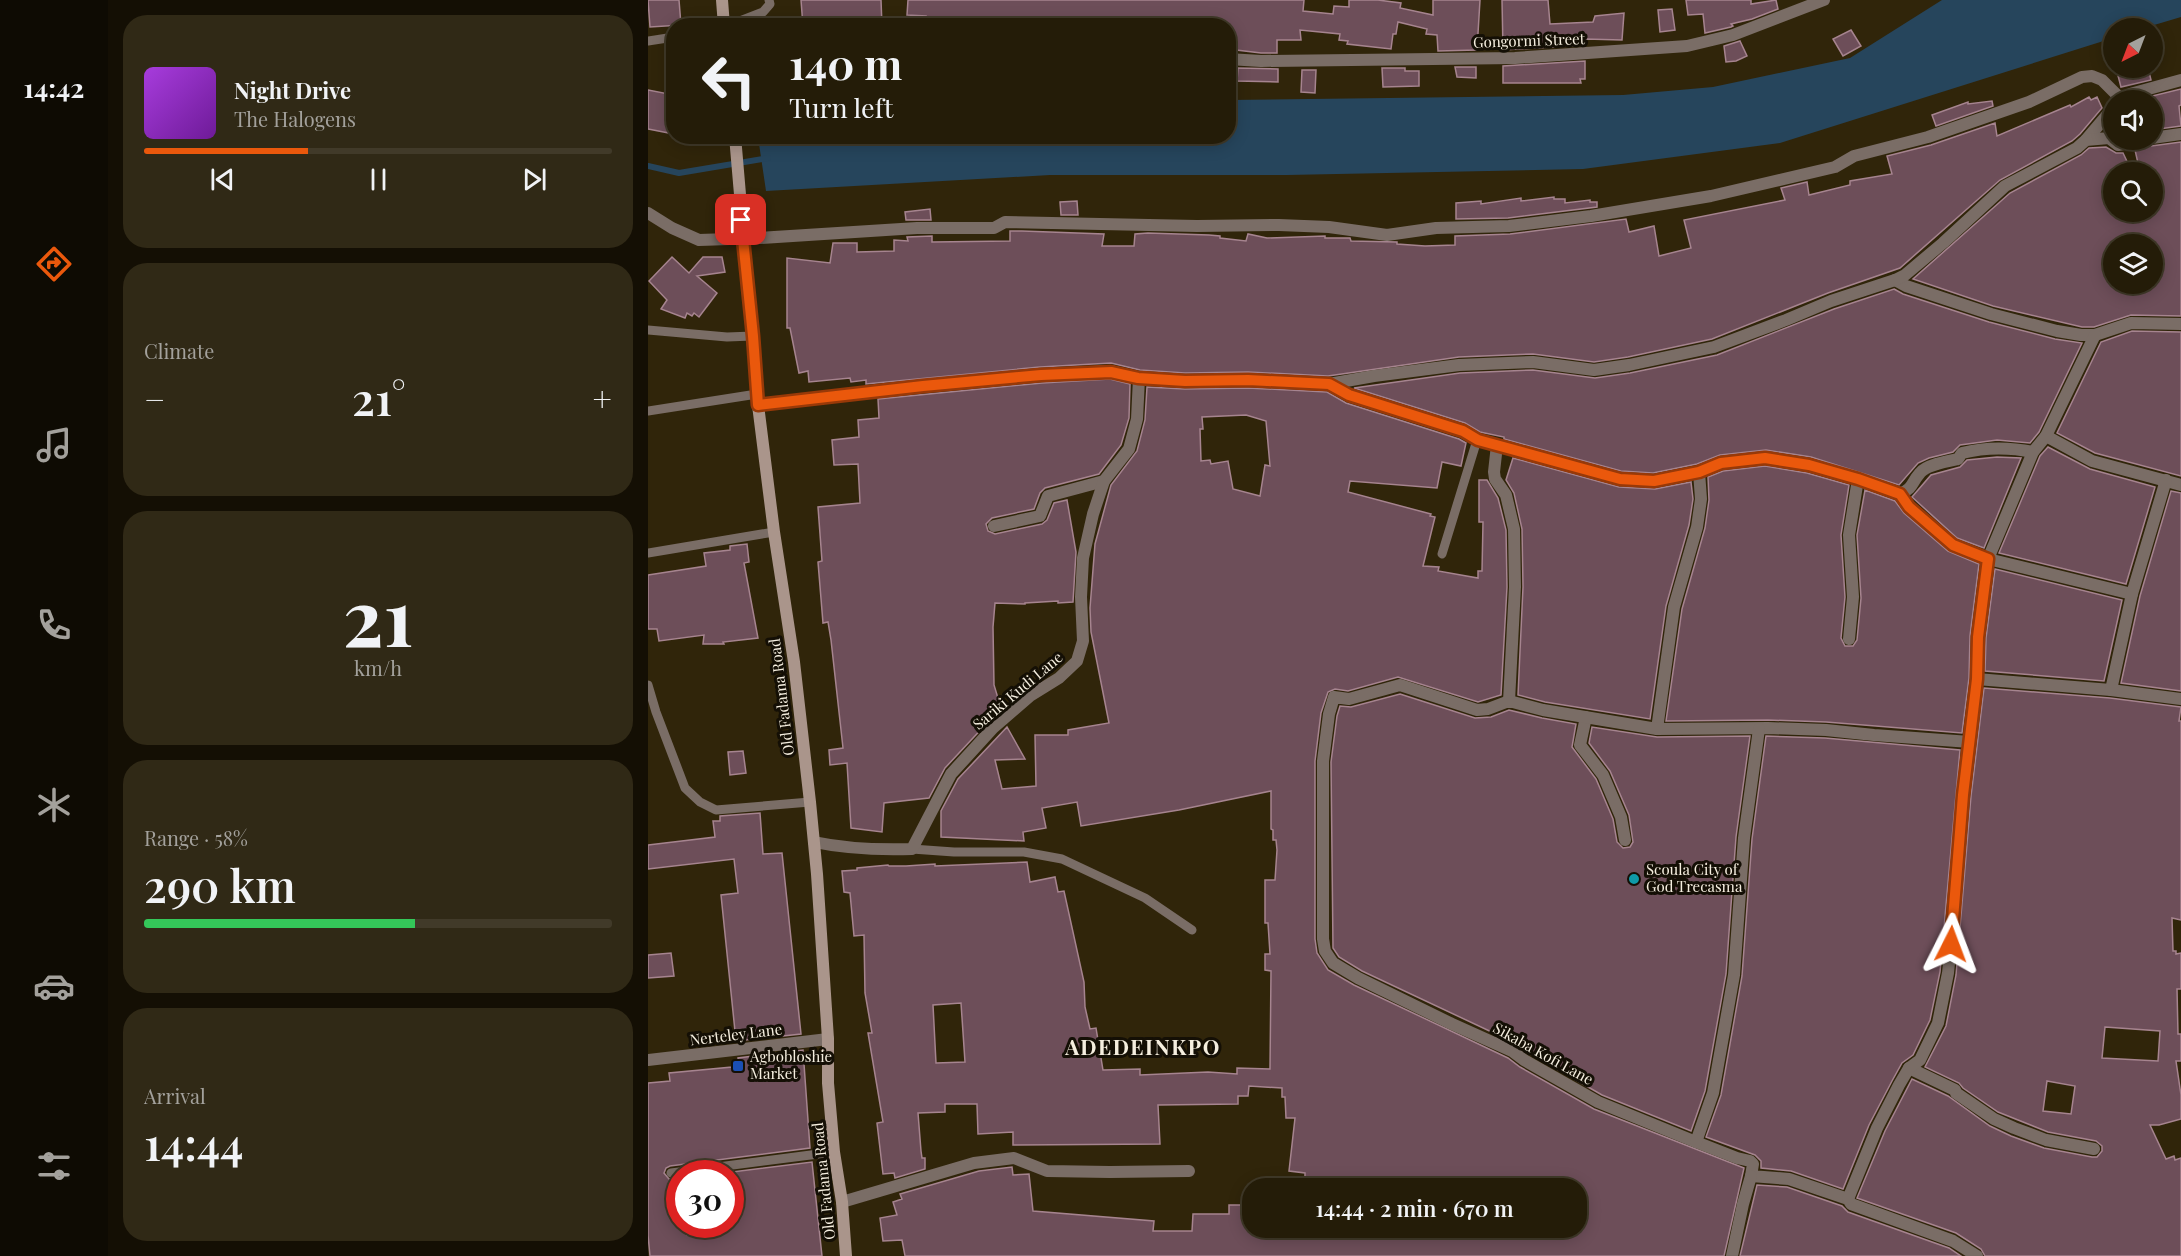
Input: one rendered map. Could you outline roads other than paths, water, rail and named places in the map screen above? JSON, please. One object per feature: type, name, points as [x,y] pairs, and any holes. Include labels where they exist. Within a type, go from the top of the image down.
[{"type":"street","points":[[722,0],[725,18]]},
{"type":"street","name":"Gongormi Street","points":[[1236,59],[1283,61],[1515,58],[1687,46],[1733,35],[1824,0]]},
{"type":"street","points":[[648,213],[672,228],[699,240],[917,228],[994,228],[1005,222],[1162,226],[1279,225],[1329,227],[1386,235],[1436,228],[1509,226],[1591,216],[1711,196],[1835,167],[1854,156],[1928,136],[2029,102],[2082,77],[2092,76],[2102,80],[2112,90]]},
{"type":"street","points":[[2145,90],[2181,80]]},
{"type":"street","points":[[758,399],[1041,375],[1111,372],[1138,378],[1185,381],[1248,380],[1329,384],[1459,366],[1533,362],[1594,370],[1629,365],[1714,347],[1905,275],[2005,186],[2078,148],[2103,120]]},
{"type":"street","points":[[2163,136],[2181,134]]},
{"type":"street","points":[[2086,140],[2103,139]]},
{"type":"street","name":"Old Fadama Road","points":[[735,144],[737,184],[758,399],[774,531],[794,662],[814,842],[828,1039],[828,1083],[846,1256]]},
{"type":"street","points":[[1895,280],[1906,286],[1991,314],[2056,331],[2095,335],[2131,323],[2181,324]]},
{"type":"street","points":[[1848,1199],[1877,1128],[1909,1068],[1920,1060],[1938,1023],[1948,973],[1963,795],[1977,679],[1978,637],[1988,559],[2033,452],[2046,436],[2095,335]]},
{"type":"street","name":"Sariki Kudi Lane","points":[[912,849],[951,774],[993,728],[1030,696],[1059,678],[1077,661],[1083,641],[1081,597],[1083,558],[1093,514],[1104,481],[1129,449],[1137,419],[1138,378]]},
{"type":"street","points":[[1329,384],[1349,395],[1463,431],[1478,440],[1620,479],[1654,481],[1699,472],[1721,463],[1765,458],[1809,465],[1900,494],[1909,507],[1953,545],[1988,559],[2132,594]]},
{"type":"street","points":[[2046,436],[2092,461],[2181,485]]},
{"type":"street","points":[[1497,445],[1495,478],[1506,495],[1514,530],[1515,587],[1509,701],[1543,710],[1658,729],[1826,730],[1970,742]]},
{"type":"street","points":[[1900,494],[1909,490],[1922,470],[1938,463],[1958,459],[1962,453],[1983,448],[2014,448],[2033,452]]},
{"type":"street","points":[[1658,729],[1674,607],[1697,527],[1701,499],[1699,472]]},
{"type":"street","points":[[1848,639],[1853,597],[1849,535],[1858,479]]},
{"type":"street","points":[[2111,690],[2132,594],[2166,480]]},
{"type":"street","points":[[994,526],[1040,516],[1048,496],[1104,481]]},
{"type":"street","points":[[1977,679],[2111,690],[2181,699]]},
{"type":"street","name":"Sikaba Kofi Lane","points":[[1509,701],[1488,709],[1477,710],[1400,685],[1355,698],[1334,697],[1329,714],[1323,761],[1323,939],[1326,951],[1333,963],[1358,978],[1512,1051],[1598,1102],[1737,1158],[1750,1161],[1753,1164],[1751,1176]]},
{"type":"street","points":[[1587,717],[1580,745],[1603,775],[1621,818],[1625,840]]},
{"type":"street","points":[[1696,1142],[1713,1093],[1734,975],[1744,838],[1759,729]]},
{"type":"street","points":[[814,842],[838,847],[912,849]]},
{"type":"street","name":"Nerteley Lane","points":[[648,1060],[828,1039]]},
{"type":"street","points":[[1909,1068],[1955,1090],[1956,1093],[1994,1119],[2046,1140],[2094,1149]]},
{"type":"street","points":[[842,1202],[974,1163],[1014,1158],[1047,1171],[1189,1171]]},
{"type":"street","points":[[1732,1256],[1751,1176],[1789,1179],[1848,1199],[1851,1204],[1953,1241],[1977,1256]]},
{"type":"lane","points":[[748,18],[764,12],[770,0]]},
{"type":"lane","points":[[648,40],[666,38]]},
{"type":"lane","points":[[648,330],[727,337],[753,336]]},
{"type":"lane","points":[[648,411],[758,399]]},
{"type":"lane","points":[[1442,554],[1478,440]]},
{"type":"lane","points":[[648,553],[774,531]]},
{"type":"lane","points":[[648,685],[685,788],[700,802],[716,810],[810,802]]},
{"type":"lane","points":[[912,849],[954,852],[1024,852],[1062,859],[1145,898],[1192,930]]},
{"type":"lane","points":[[744,1164],[834,1152]]},
{"type":"water","points":[[1942,0],[2181,0],[2181,17],[2163,22],[2163,18],[2103,18],[2103,41],[1780,143],[1583,169],[1287,175],[1050,175],[766,191],[759,144],[1236,144],[1236,100],[1623,95],[1713,87],[1850,58]]},
{"type":"waterway","points":[[648,166],[679,173],[768,158]]},
{"type":"place","name":"Scoula City of God Trecasma","points":[[1634,879]]},
{"type":"place","name":"Agbobloshie Market","points":[[738,1066]]},
{"type":"district","name":"ADEDEINKPO","points":[[1143,1048]]}]
